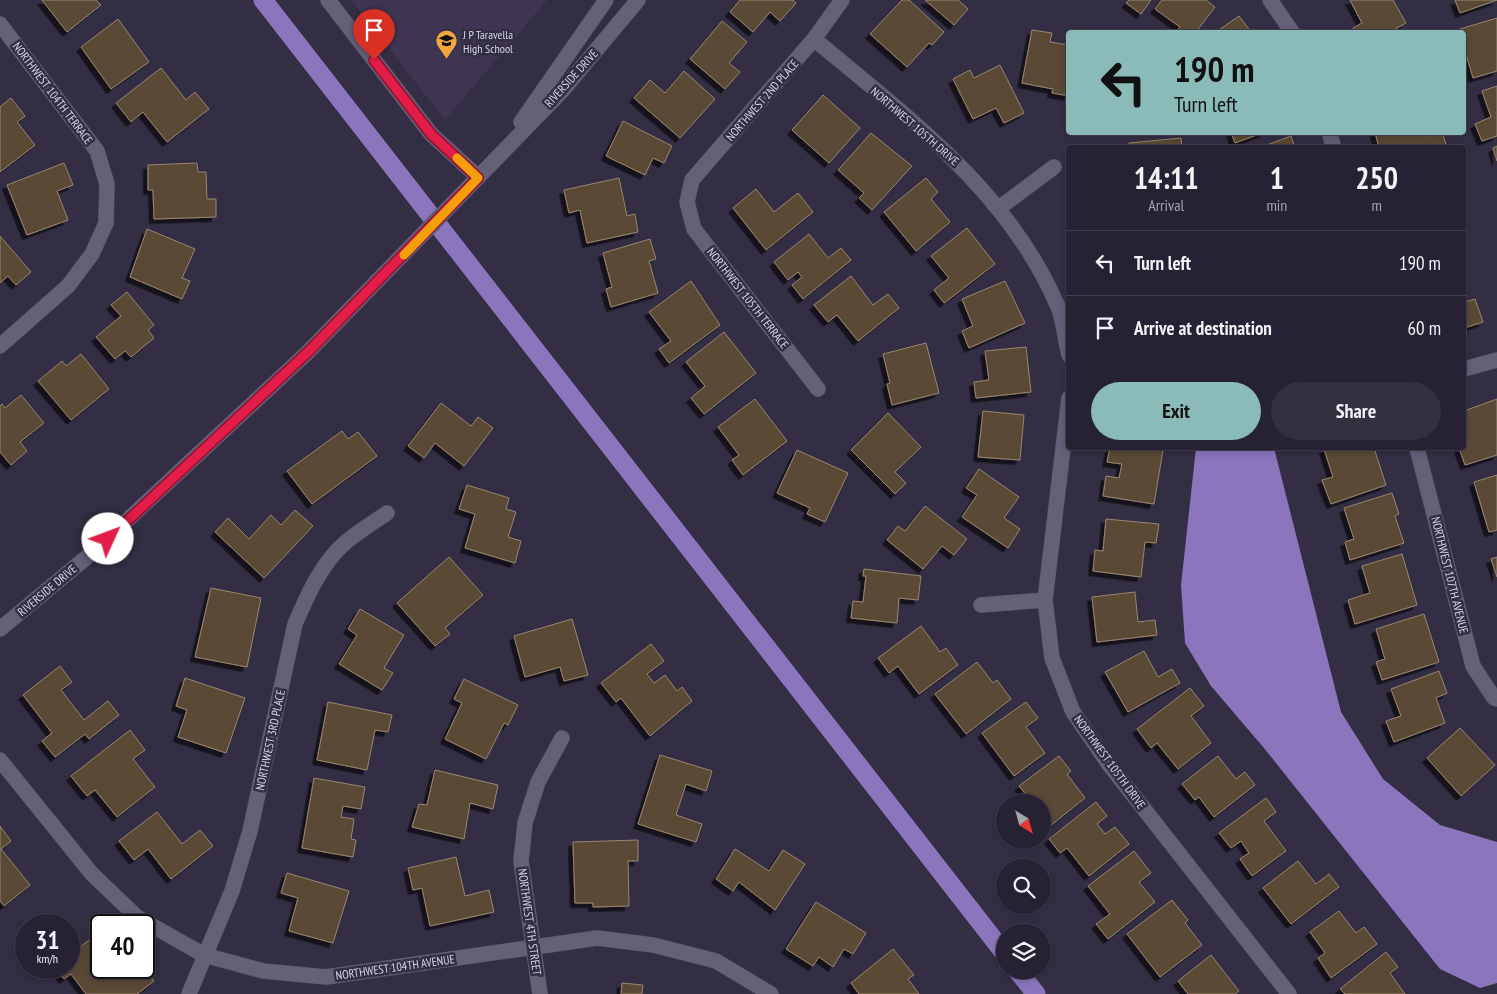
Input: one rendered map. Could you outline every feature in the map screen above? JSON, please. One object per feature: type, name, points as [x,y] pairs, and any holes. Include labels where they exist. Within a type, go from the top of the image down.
[{"type":"street","points":[[328,0],[431,134],[478,178]]},
{"type":"street","points":[[603,0],[636,2]]},
{"type":"street","name":"RIVERSIDE DRIVE","points":[[500,152],[603,0]]},
{"type":"street","name":"NORTHWEST 2ND PLACE","points":[[687,202],[692,180],[814,39],[842,0]]},
{"type":"street","points":[[1270,0],[1291,30]]},
{"type":"street","name":"RIVERSIDE DRIVE","points":[[0,629],[93,552],[308,352],[462,196],[500,152],[562,91],[636,2]]},
{"type":"street","name":"NORTHWEST 104TH TERRACE","points":[[0,24],[97,151],[107,184],[106,223],[92,254],[68,286],[0,346]]},
{"type":"street","name":"NORTHWEST 105TH DRIVE","points":[[814,39],[948,152],[1000,208],[1031,255],[1058,308],[1066,342]]},
{"type":"street","points":[[1000,208],[1054,167]]},
{"type":"street","name":"NORTHWEST 105TH TERRACE","points":[[687,202],[694,229],[818,388]]},
{"type":"street","points":[[1466,368],[1497,360]]},
{"type":"street","name":"NORTHWEST 105TH DRIVE","points":[[1066,422],[1044,600],[1052,658],[1073,712],[1108,763],[1288,994]]},
{"type":"street","name":"NORTHWEST 107TH AVENUE","points":[[1418,450],[1474,666],[1495,699]]},
{"type":"street","name":"NORTHWEST 3RD PLACE","points":[[189,994],[232,891],[250,831],[295,624],[306,597],[326,566],[345,543],[388,513]]},
{"type":"street","points":[[981,605],[1044,600]]},
{"type":"street","name":"NORTHWEST 4TH STREET","points":[[540,994],[521,861],[525,823],[538,782],[562,738]]},
{"type":"street","name":"NORTHWEST 104TH AVENUE","points":[[0,760],[92,874],[137,917],[204,956],[263,971],[326,977],[597,938],[653,945],[716,961],[771,994]]},
{"type":"shaded area","name":"J P Taravella High School","points":[[351,0],[547,0],[445,120]]},
{"type":"shaded area","points":[[1196,450],[1275,450],[1341,712],[1383,779],[1440,825],[1497,842],[1497,983],[1480,988],[1440,969],[1264,748],[1211,686],[1185,643],[1181,585]]},
{"type":"building","points":[[42,0],[96,0],[101,5],[67,32]]},
{"type":"building","points":[[740,0],[793,0],[796,3],[780,21],[770,12],[753,32],[730,12]]},
{"type":"building","points":[[902,0],[909,0],[944,32],[932,45],[929,43],[907,67],[870,34]]},
{"type":"building","points":[[925,0],[958,0],[968,9],[954,25]]},
{"type":"building","points":[[1129,0],[1151,0],[1141,14],[1126,3]]},
{"type":"building","points":[[1162,0],[1206,0],[1215,7],[1198,30],[1178,30],[1180,27],[1155,9]]},
{"type":"building","points":[[1350,0],[1393,0],[1406,23],[1394,30],[1354,30],[1353,28],[1362,23]]},
{"type":"building","points":[[1455,0],[1497,0],[1460,13]]},
{"type":"building","points":[[1239,16],[1250,30],[1219,30]]},
{"type":"building","points":[[1497,18],[1497,71],[1473,78],[1466,54],[1466,30],[1457,30]]},
{"type":"building","points":[[118,19],[149,62],[111,89],[81,47]]},
{"type":"building","points":[[722,21],[747,42],[729,63],[740,72],[725,89],[690,59]]},
{"type":"building","points":[[1032,30],[1052,33],[1050,42],[1066,45],[1066,95],[1052,93],[1053,89],[1022,83]]},
{"type":"building","points":[[1000,65],[1024,113],[1004,123],[996,108],[973,119],[953,79],[970,70],[974,78]]},
{"type":"building","points":[[161,68],[186,100],[195,92],[209,109],[167,142],[143,112],[131,122],[116,103]]},
{"type":"building","points":[[684,71],[715,99],[680,138],[634,98],[650,80],[665,93]]},
{"type":"building","points":[[1497,86],[1497,136],[1482,141],[1475,124],[1491,117],[1482,91]]},
{"type":"building","points":[[823,95],[860,128],[829,163],[792,130]]},
{"type":"building","points":[[11,98],[25,116],[17,122],[35,145],[0,172],[0,107]]},
{"type":"building","points":[[623,121],[672,146],[664,163],[653,158],[645,175],[606,156]]},
{"type":"building","points":[[871,133],[912,166],[872,210],[859,198],[864,193],[838,170]]},
{"type":"building","points":[[1232,135],[1257,135],[1235,143]]},
{"type":"building","points":[[1376,135],[1443,135],[1446,145],[1378,145]]},
{"type":"building","points":[[1291,136],[1294,145],[1267,145]]},
{"type":"building","points":[[1181,138],[1182,145],[1129,145],[1129,143]]},
{"type":"building","points":[[1497,146],[1497,161],[1493,148]]},
{"type":"building","points":[[64,163],[73,185],[57,191],[68,220],[27,235],[7,185]]},
{"type":"building","points":[[197,163],[198,172],[206,172],[207,199],[216,199],[216,217],[154,219],[153,190],[148,190],[148,165]]},
{"type":"building","points":[[619,178],[627,216],[635,214],[638,232],[587,243],[580,210],[569,213],[564,190]]},
{"type":"building","points":[[926,178],[938,192],[931,199],[950,222],[916,251],[884,212]]},
{"type":"building","points":[[756,189],[774,212],[798,193],[813,212],[766,250],[733,208]]},
{"type":"building","points":[[967,228],[995,264],[944,303],[934,290],[949,278],[931,256]]},
{"type":"building","points":[[147,229],[195,249],[182,278],[190,281],[182,299],[130,277]]},
{"type":"building","points":[[809,234],[828,258],[841,248],[851,260],[803,299],[792,285],[802,277],[798,272],[788,280],[774,262]]},
{"type":"building","points":[[0,236],[31,272],[16,285],[8,276],[0,283]]},
{"type":"building","points":[[650,239],[656,259],[649,261],[658,293],[611,307],[606,289],[612,287],[603,253]]},
{"type":"building","points":[[851,276],[873,305],[888,294],[899,308],[858,341],[837,315],[828,322],[814,305]]},
{"type":"building","points":[[691,281],[720,325],[669,363],[659,349],[671,341],[649,312]]},
{"type":"building","points":[[1005,281],[1025,323],[969,348],[962,331],[973,326],[962,299]]},
{"type":"building","points":[[127,292],[154,325],[148,330],[154,338],[131,357],[125,351],[115,359],[96,337],[121,316],[111,305]]},
{"type":"building","points":[[1475,299],[1483,322],[1466,327],[1466,302]]},
{"type":"building","points":[[724,332],[756,373],[704,414],[691,398],[705,386],[686,362]]},
{"type":"building","points":[[926,343],[939,393],[892,405],[887,384],[890,383],[883,354]]},
{"type":"building","points":[[1026,347],[1031,392],[976,398],[974,382],[989,380],[985,351]]},
{"type":"building","points":[[81,354],[109,389],[71,420],[38,381],[62,361],[66,366]]},
{"type":"building","points":[[21,395],[44,423],[20,442],[27,451],[11,465],[0,452],[0,406],[2,404],[5,408]]},
{"type":"building","points":[[755,399],[787,441],[743,475],[732,460],[739,455],[718,427]]},
{"type":"building","points":[[1497,399],[1497,455],[1465,465],[1460,450],[1466,450],[1466,410]]},
{"type":"building","points":[[441,403],[471,426],[478,417],[493,428],[464,466],[435,443],[424,458],[408,446]]},
{"type":"building","points":[[983,411],[1024,415],[1020,460],[978,457]]},
{"type":"building","points":[[888,413],[921,447],[895,472],[906,483],[895,494],[851,450]]},
{"type":"building","points":[[342,431],[348,439],[358,432],[377,456],[312,504],[287,471]]},
{"type":"building","points":[[797,450],[848,473],[825,522],[807,514],[810,508],[777,493]]},
{"type":"building","points":[[1110,450],[1163,450],[1154,504],[1103,496],[1106,476],[1119,478],[1122,464],[1107,462]]},
{"type":"building","points":[[1324,450],[1375,450],[1386,485],[1331,504],[1322,480],[1333,477]]},
{"type":"building","points":[[979,469],[1019,497],[1004,518],[1020,529],[1008,548],[962,517],[977,495],[966,488]]},
{"type":"building","points":[[1497,475],[1497,530],[1489,532],[1474,482]]},
{"type":"building","points":[[467,485],[509,498],[506,509],[516,512],[508,537],[521,541],[515,563],[465,548],[475,514],[459,509]]},
{"type":"building","points":[[1392,493],[1399,514],[1395,516],[1404,543],[1350,560],[1345,542],[1354,539],[1344,508]]},
{"type":"building","points":[[925,506],[967,539],[954,555],[942,546],[923,569],[887,540],[898,526],[905,531]]},
{"type":"building","points":[[295,510],[313,526],[264,578],[215,532],[228,518],[249,539],[271,515],[281,525]]},
{"type":"building","points":[[1106,519],[1159,524],[1156,543],[1145,542],[1141,577],[1093,571],[1095,550],[1103,551]]},
{"type":"building","points":[[1402,554],[1417,605],[1355,624],[1348,600],[1370,593],[1362,566]]},
{"type":"building","points":[[449,557],[483,595],[445,628],[450,634],[435,646],[397,603]]},
{"type":"building","points":[[1497,557],[1497,577],[1491,559]]},
{"type":"building","points":[[864,569],[921,576],[918,600],[899,598],[897,623],[851,618],[853,601],[863,602],[866,576],[863,576]]},
{"type":"building","points":[[211,588],[261,598],[247,667],[195,657]]},
{"type":"building","points":[[1135,592],[1138,622],[1155,620],[1157,635],[1097,642],[1092,597]]},
{"type":"building","points":[[360,609],[404,635],[384,668],[393,673],[382,690],[339,664],[357,635],[348,629]]},
{"type":"building","points":[[1424,614],[1439,662],[1382,680],[1376,662],[1385,659],[1376,629]]},
{"type":"building","points":[[572,619],[588,675],[564,681],[560,667],[525,677],[514,636]]},
{"type":"building","points":[[921,626],[940,652],[946,648],[958,665],[919,694],[898,666],[889,673],[878,658]]},
{"type":"building","points":[[651,644],[664,661],[647,674],[654,683],[665,675],[677,691],[682,687],[692,701],[650,736],[621,698],[616,702],[601,683]]},
{"type":"building","points":[[1144,651],[1158,677],[1172,669],[1180,683],[1128,712],[1105,672]]},
{"type":"building","points":[[977,662],[993,683],[997,680],[1011,699],[966,734],[935,694]]},
{"type":"building","points":[[60,666],[72,682],[61,690],[84,720],[108,701],[119,715],[89,739],[85,734],[55,757],[42,741],[52,733],[23,695]]},
{"type":"building","points":[[1439,671],[1447,693],[1436,698],[1445,723],[1394,742],[1386,721],[1401,716],[1391,689]]},
{"type":"building","points":[[185,678],[245,698],[226,753],[178,737],[187,710],[176,706]]},
{"type":"building","points":[[464,679],[518,705],[508,725],[504,723],[486,759],[445,739],[462,703],[454,699]]},
{"type":"building","points":[[1190,688],[1204,706],[1191,716],[1211,743],[1178,769],[1157,743],[1151,748],[1137,729]]},
{"type":"building","points":[[328,702],[392,715],[388,732],[375,730],[367,770],[317,760]]},
{"type":"building","points":[[1026,702],[1038,718],[1026,727],[1045,753],[1014,776],[982,733]]},
{"type":"building","points":[[1460,728],[1495,765],[1461,796],[1427,758]]},
{"type":"building","points":[[130,730],[145,750],[133,759],[155,787],[117,817],[95,790],[87,796],[71,776]]},
{"type":"building","points":[[660,755],[712,771],[706,791],[686,784],[676,815],[702,824],[696,842],[638,824]]},
{"type":"building","points":[[1059,756],[1071,771],[1067,774],[1085,798],[1051,825],[1051,794],[1026,794],[1019,786]]},
{"type":"building","points":[[1218,756],[1236,779],[1245,772],[1255,785],[1214,817],[1199,797],[1195,800],[1182,784]]},
{"type":"building","points":[[435,770],[498,785],[493,809],[470,803],[464,839],[412,827],[419,804],[427,805]]},
{"type":"building","points":[[314,778],[365,787],[361,809],[343,806],[341,817],[354,819],[351,839],[356,840],[353,857],[302,848]]},
{"type":"building","points":[[1266,798],[1276,812],[1264,821],[1286,851],[1252,876],[1240,859],[1249,853],[1241,841],[1231,848],[1219,833]]},
{"type":"building","points":[[1096,802],[1107,816],[1097,824],[1105,834],[1115,827],[1129,844],[1089,876],[1067,848],[1060,853],[1051,842],[1051,837]]},
{"type":"building","points":[[157,812],[182,844],[200,830],[213,846],[171,879],[148,849],[134,860],[119,841]]},
{"type":"building","points":[[0,826],[11,841],[1,849],[30,885],[4,906],[0,901]]},
{"type":"building","points":[[638,840],[638,861],[628,861],[629,906],[593,907],[593,903],[575,903],[573,842]]},
{"type":"building","points":[[735,849],[769,871],[783,850],[805,864],[775,910],[739,882],[733,891],[716,879]]},
{"type":"building","points":[[1134,851],[1151,873],[1139,882],[1155,902],[1108,939],[1096,924],[1110,914],[1088,886]]},
{"type":"building","points":[[456,857],[465,896],[489,890],[494,912],[430,926],[422,888],[413,890],[408,868]]},
{"type":"building","points":[[1298,861],[1316,884],[1329,874],[1339,887],[1291,924],[1263,888]]},
{"type":"building","points":[[287,873],[349,891],[333,943],[289,931],[298,898],[281,893]]},
{"type":"building","points":[[1172,900],[1188,920],[1185,923],[1202,945],[1160,977],[1127,934]]},
{"type":"building","points":[[816,902],[866,933],[853,954],[844,949],[833,967],[819,957],[813,966],[786,949]]},
{"type":"building","points":[[1339,911],[1356,933],[1364,927],[1377,944],[1331,978],[1318,958],[1325,953],[1310,932]]},
{"type":"building","points":[[90,939],[90,979],[152,979],[154,981],[137,994],[86,994],[75,979],[80,979],[80,947]]},
{"type":"building","points":[[893,949],[914,975],[908,979],[919,994],[859,994],[851,983]]},
{"type":"building","points":[[1386,952],[1398,967],[1390,973],[1405,994],[1345,994],[1340,989]]},
{"type":"building","points":[[1211,955],[1239,991],[1235,994],[1188,994],[1178,981]]},
{"type":"building","points":[[622,983],[643,985],[642,994],[621,994]]},
{"type":"waterway","points":[[263,0],[996,942]]},
{"type":"waterway","points":[[1024,979],[1036,994]]},
{"type":"slow traffic","points":[[404,255],[478,178],[457,158]]},
{"type":"place","name":"J P Taravella High School","points":[[447,60]]},
{"type":"route","points":[[108,539],[308,352],[402,258],[478,178],[431,134],[374,60]]}]
